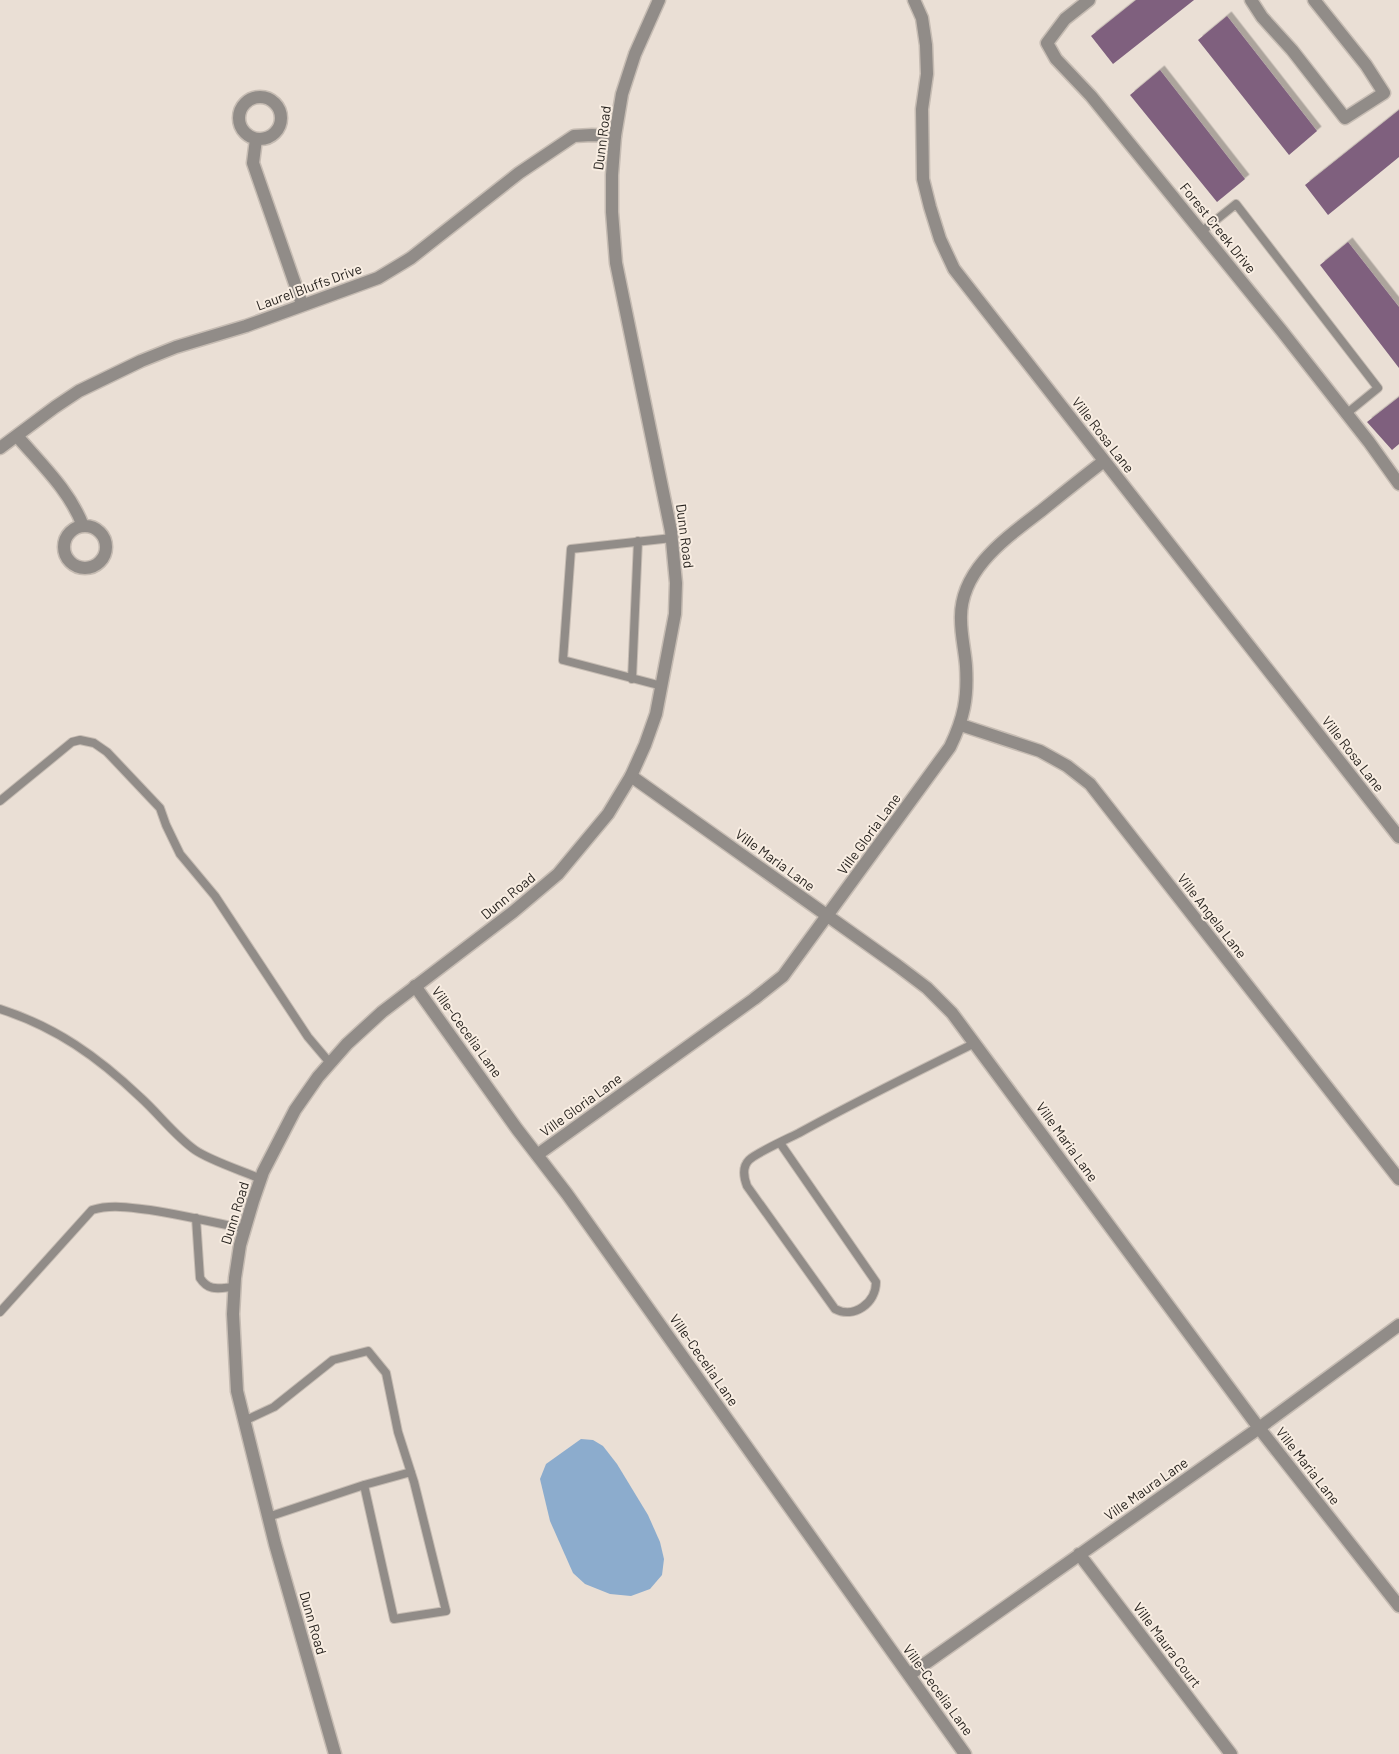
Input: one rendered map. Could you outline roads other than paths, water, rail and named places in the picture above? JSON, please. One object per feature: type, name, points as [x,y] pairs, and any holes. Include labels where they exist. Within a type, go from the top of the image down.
[{"type":"street","name":"Dunn Road","points":[[335,1754],[275,1544],[237,1391],[233,1314],[234,1288],[240,1245],[261,1178],[295,1110],[330,1063],[375,1018],[513,912],[558,874],[608,814],[631,776],[654,721],[675,614],[676,582],[672,538],[616,263],[612,212],[612,175],[615,136],[622,94],[635,54],[658,0]]},
{"type":"street","name":"Ville Rosa Lane","points":[[914,0],[922,18],[926,45],[927,74],[922,109],[923,179],[940,238],[954,269],[1399,837]]},
{"type":"street","name":"Forest Creek Drive","points":[[1089,0],[1065,19],[1047,43],[1056,59],[1092,96],[1398,480]]},
{"type":"street","points":[[1251,0],[1344,118],[1384,93],[1366,65],[1314,0]]},
{"type":"street","name":"Laurel Bluffs Drive","points":[[0,448],[78,391],[142,361],[176,347],[246,326],[302,304],[378,278],[411,258],[519,174],[574,136],[615,136]]},
{"type":"street","points":[[256,139],[253,163],[302,304]]},
{"type":"street","points":[[17,436],[77,509],[84,526]]},
{"type":"street","name":"Ville Gloria Lane","points":[[537,1155],[754,1000],[783,976],[828,917],[950,747],[964,713],[966,668],[961,620],[963,598],[972,578],[985,558],[1006,538],[1104,460]]},
{"type":"street","name":"Ville Angela Lane","points":[[960,725],[1040,751],[1067,766],[1090,784],[1399,1179]]},
{"type":"street","name":"Ville Maria Lane","points":[[631,776],[927,988],[952,1013],[1259,1428],[1399,1606]]},
{"type":"street","name":"Ville-Cecelia Lane","points":[[415,986],[573,1202],[965,1754]]},
{"type":"street","name":"Ville Maura Lane","points":[[908,1675],[1259,1428],[1399,1326]]},
{"type":"street","name":"Ville Maura Court","points":[[1079,1554],[1231,1754]]},
{"type":"lane","points":[[1202,232],[1236,204],[1378,388],[1346,414]]},
{"type":"lane","points":[[662,686],[563,660],[571,549],[672,538]]},
{"type":"lane","points":[[632,679],[638,541]]},
{"type":"lane","points":[[0,801],[72,742],[80,740],[94,742],[107,752],[160,808],[180,854],[215,896],[308,1037],[330,1063]]},
{"type":"lane","points":[[0,1009],[36,1023],[73,1042],[99,1060],[196,1150],[261,1178]]},
{"type":"lane","points":[[780,1143],[876,1282],[874,1295],[870,1301],[855,1312],[849,1313],[835,1309],[747,1186],[744,1171],[749,1160],[863,1097],[975,1043]]},
{"type":"lane","points":[[0,1312],[92,1210],[104,1206],[119,1206],[196,1218],[244,1229]]},
{"type":"lane","points":[[196,1218],[200,1278],[205,1286],[210,1288],[234,1288]]},
{"type":"lane","points":[[244,1421],[274,1407],[333,1360],[368,1351],[386,1373],[398,1432],[411,1472],[446,1611],[394,1619],[364,1485]]},
{"type":"lane","points":[[268,1516],[411,1472]]},
{"type":"water","points":[[581,1439],[593,1440],[603,1446],[617,1464],[648,1515],[660,1542],[664,1559],[662,1575],[650,1589],[631,1596],[610,1594],[585,1584],[573,1573],[550,1521],[540,1479],[546,1464]]}]
